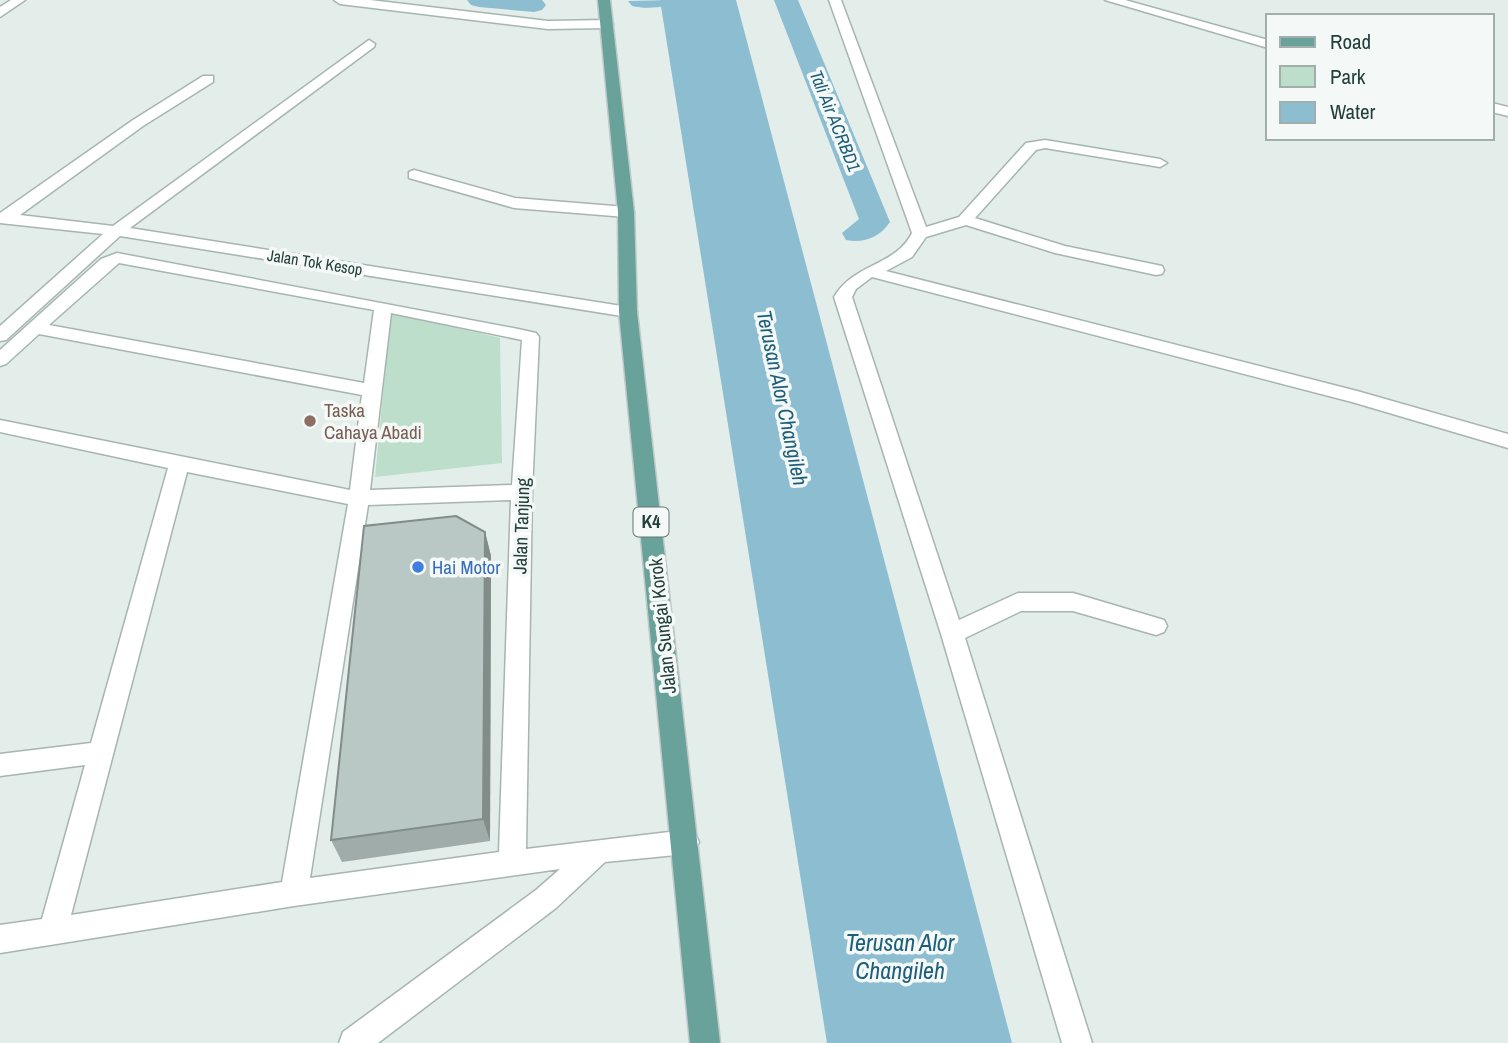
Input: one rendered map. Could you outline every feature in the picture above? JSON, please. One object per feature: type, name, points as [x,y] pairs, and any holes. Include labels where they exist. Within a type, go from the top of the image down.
[{"type":"main road","name":"Jalan Sungai Korok","points":[[604,0],[626,212],[628,312],[686,842],[705,1043]]},
{"type":"street","points":[[0,12],[19,0]]},
{"type":"street","points":[[340,0],[548,25],[607,24]]},
{"type":"street","points":[[835,0],[920,233]]},
{"type":"street","points":[[1111,0],[1266,43]]},
{"type":"street","points":[[3,331],[116,230],[369,44]]},
{"type":"street","points":[[3,218],[138,123],[208,79]]},
{"type":"street","points":[[1077,1043],[952,635],[843,296],[846,288],[854,281],[904,254],[920,233],[941,230],[965,220],[1031,146],[1045,144],[1160,163]]},
{"type":"street","points":[[414,175],[514,203],[626,212]]},
{"type":"street","name":"Jalan Tok Kesop","points":[[3,218],[116,230],[628,312]]},
{"type":"street","points":[[965,220],[1061,250],[1156,270]]},
{"type":"street","points":[[0,360],[107,263],[117,258],[383,306],[359,498],[294,893]]},
{"type":"street","points":[[872,272],[1344,393],[1508,441]]},
{"type":"street","name":"Jalan Tanjung","points":[[383,306],[530,337],[532,345],[522,492],[512,865]]},
{"type":"street","points":[[35,328],[374,391]]},
{"type":"street","points":[[0,426],[359,498],[522,492]]},
{"type":"street","points":[[53,930],[179,463]]},
{"type":"street","points":[[952,635],[1018,602],[1073,602],[1156,626]]},
{"type":"street","points":[[0,765],[101,752]]},
{"type":"street","points":[[0,939],[294,893],[599,851],[686,842]]},
{"type":"street","points":[[354,1043],[546,899],[599,851]]},
{"type":"green space","points":[[391,312],[500,338],[502,463],[375,477]]},
{"type":"water","name":"Terusan Alor Changileh","points":[[660,0],[736,0],[1012,1043],[827,1043]]},
{"type":"building","points":[[456,516],[485,532],[483,819],[331,840],[364,526]]},
{"type":"waterway","points":[[479,0],[534,5]]},
{"type":"waterway","points":[[640,1],[662,0]]},
{"type":"waterway","name":"Tali Air ACRBD1","points":[[786,0],[875,222],[857,233]]},
{"type":"place","name":"Taska Cahaya Abadi","points":[[310,421]]},
{"type":"place","name":"Hai Motor","points":[[418,567]]}]
